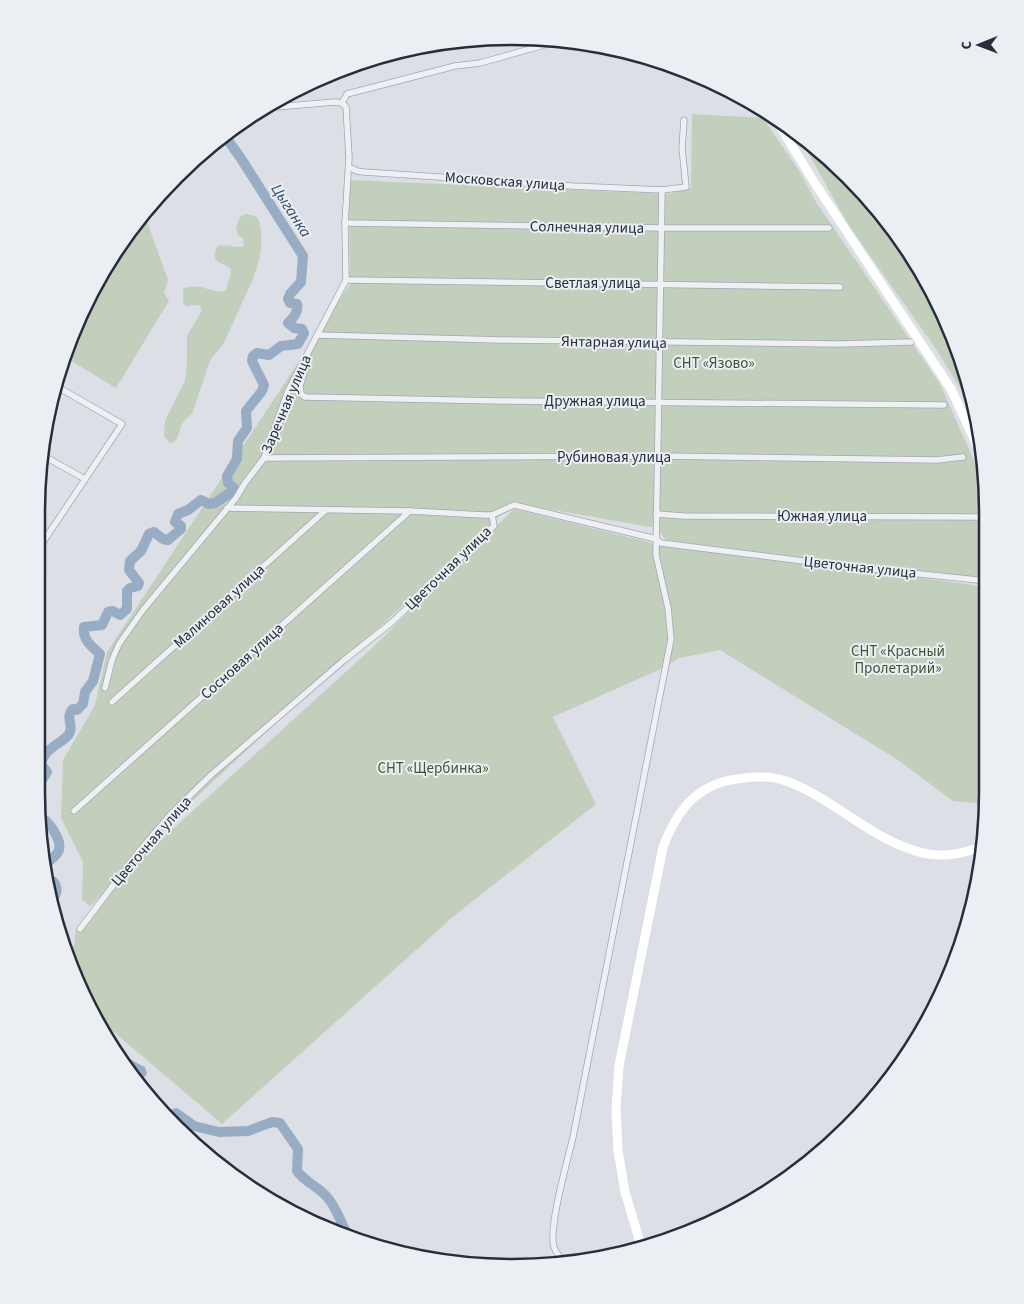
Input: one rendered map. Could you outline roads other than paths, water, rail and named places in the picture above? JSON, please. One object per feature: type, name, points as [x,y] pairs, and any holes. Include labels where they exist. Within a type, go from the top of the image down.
[{"type":"main road","points":[[784,133],[816,185],[951,389],[972,435]]},
{"type":"main road","points":[[640,1241],[625,1192],[618,1151],[616,1109],[619,1066],[663,847],[672,826],[683,808],[699,794],[718,783],[742,777],[763,777],[785,781],[804,789],[901,845],[923,853],[942,856],[962,853],[975,848]]},
{"type":"street","points":[[282,106],[326,102],[344,105],[348,94],[455,66],[480,63],[541,46]]},
{"type":"street","name":"Заречная улица","points":[[105,688],[112,660],[119,644],[148,603],[236,498],[245,482],[264,458],[288,391],[346,280],[348,166],[344,105]]},
{"type":"street","name":"Московская улица","points":[[348,166],[364,172],[527,183],[662,190],[686,187],[682,148],[684,120]]},
{"type":"street","points":[[559,1256],[554,1246],[555,1218],[573,1137],[670,638],[668,608],[656,555],[662,190]]},
{"type":"street","name":"Солнечная улица","points":[[346,223],[662,228],[829,228]]},
{"type":"street","name":"Светлая улица","points":[[346,280],[840,287]]},
{"type":"street","name":"Янтарная улица","points":[[316,335],[660,342],[839,344],[911,342]]},
{"type":"street","name":"Дружная улица","points":[[313,342],[300,386],[301,394],[305,397],[500,401],[944,405]]},
{"type":"street","points":[[45,537],[122,424],[62,389]]},
{"type":"street","name":"Рубиновая улица","points":[[264,458],[657,456],[937,460],[963,457]]},
{"type":"street","points":[[48,458],[85,479]]},
{"type":"street","name":"Цветочная улица","points":[[80,929],[140,850],[170,815],[210,775],[343,660],[391,623],[494,526],[492,515],[514,505],[571,517],[656,539],[661,543],[835,565],[979,580]]},
{"type":"street","points":[[227,508],[410,511],[492,515]]},
{"type":"street","name":"Малиновая улица","points":[[112,702],[326,510]]},
{"type":"street","name":"Сосновая улица","points":[[74,811],[410,511]]},
{"type":"street","name":"Южная улица","points":[[656,514],[683,516],[979,516]]},
{"type":"water","points":[[53,877],[56,877],[61,886],[58,901]]},
{"type":"water","points":[[128,1057],[145,1067],[147,1074],[144,1078]]},
{"type":"waterway","name":"Цыганка","points":[[45,755],[68,736],[71,729],[69,717],[71,712],[73,709],[77,710],[83,704],[85,692],[93,681],[100,654],[86,639],[84,627],[102,625],[108,612],[113,611],[120,615],[127,609],[127,591],[138,586],[139,583],[129,570],[130,561],[141,551],[149,534],[154,532],[163,539],[168,540],[181,529],[181,526],[175,522],[178,514],[188,510],[201,500],[209,504],[215,503],[234,490],[228,483],[227,476],[237,459],[238,441],[247,428],[246,411],[262,391],[264,385],[252,361],[253,356],[257,353],[269,355],[281,346],[298,344],[304,333],[302,329],[294,328],[288,323],[294,317],[297,310],[297,304],[290,303],[288,299],[301,282],[303,256],[229,141]]},
{"type":"waterway","name":"Цыганка","points":[[45,769],[47,772],[45,775]]},
{"type":"waterway","name":"Цыганка","points":[[46,821],[54,830],[59,846],[57,854],[50,860]]},
{"type":"waterway","name":"Цыганка","points":[[174,1114],[176,1113],[194,1126],[219,1132],[248,1131],[272,1122],[280,1123],[298,1149],[297,1171],[324,1193],[336,1210],[344,1227]]},
{"type":"park label","name":"СНТ «Язово»","points":[[714,363]]},
{"type":"park label","name":"СНТ «Красный Пролетарий»","points":[[898,660]]},
{"type":"park label","name":"СНТ «Щербинка»","points":[[433,768]]}]
